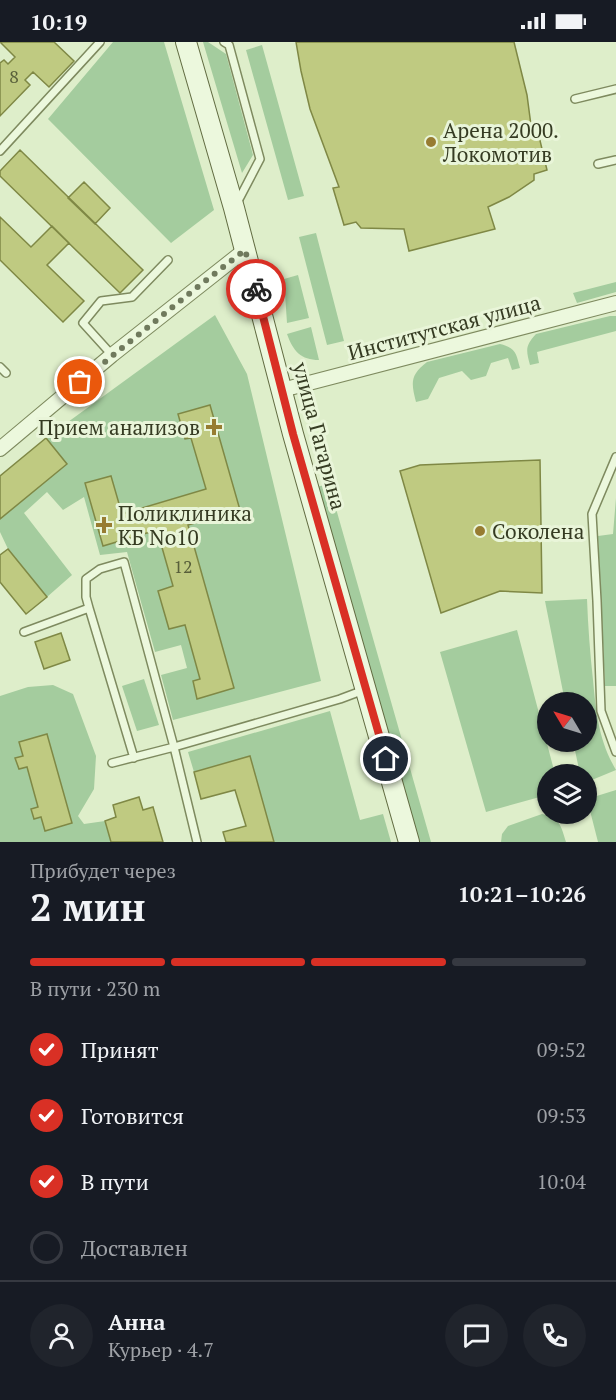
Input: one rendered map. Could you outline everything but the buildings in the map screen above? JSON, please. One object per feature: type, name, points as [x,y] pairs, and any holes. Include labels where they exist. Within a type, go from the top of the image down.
[{"type":"main road","name":"улица Гагарина","points":[[186,42],[234,208],[293,434],[409,842]]},
{"type":"street","points":[[0,449],[112,355],[245,250]]},
{"type":"street","name":"Институтская улица","points":[[282,390],[616,303]]},
{"type":"lane","points":[[0,151],[100,42]]},
{"type":"lane","points":[[224,42],[229,45],[260,159],[234,208]]},
{"type":"lane","points":[[575,99],[616,89]]},
{"type":"lane","points":[[598,164],[616,160]]},
{"type":"lane","points":[[112,355],[83,323],[100,301],[132,297],[168,260]]},
{"type":"lane","points":[[616,457],[592,514],[601,711],[616,752]]},
{"type":"lane","points":[[134,758],[86,597],[86,579],[100,569],[124,562],[197,842]]},
{"type":"lane","points":[[24,632],[89,608]]},
{"type":"lane","points":[[112,763],[340,699],[366,689]]},
{"type":"green space","points":[[113,42],[164,42],[214,210],[171,243],[48,119]]},
{"type":"green space","points":[[203,42],[208,42],[226,54],[253,155],[242,173]]},
{"type":"green space","points":[[262,45],[304,196],[288,200],[246,50]]},
{"type":"green space","points":[[316,233],[344,341],[327,345],[299,237]]},
{"type":"green space","points":[[298,275],[309,318],[287,323],[284,279]]},
{"type":"green space","points":[[616,282],[616,292],[577,303],[573,293]]},
{"type":"green space","points":[[215,315],[247,374],[321,681],[173,720],[161,675],[187,668],[181,645],[155,652],[127,552],[100,555],[84,497],[63,510],[47,492],[24,513],[72,575],[47,597],[8,549],[0,532],[0,519],[46,438]],"holes":[[[210,405],[239,509],[188,525],[234,688],[197,699],[193,682],[200,679],[185,625],[169,629],[158,591],[173,586],[157,530],[103,546],[86,483],[111,476],[122,514],[206,489],[191,438],[185,439],[178,414]]]},
{"type":"green space","points":[[616,316],[616,331],[537,352],[539,363],[530,365],[527,348],[536,334]]},
{"type":"green space","points":[[311,327],[319,360],[307,358],[298,353],[287,334]]},
{"type":"green space","points":[[500,344],[509,347],[514,352],[520,368],[512,370],[508,358],[491,363],[486,376],[471,380],[462,371],[439,378],[428,399],[416,402],[413,380],[417,371],[427,362]]},
{"type":"green space","points":[[329,484],[431,842],[419,842],[316,487]]},
{"type":"green space","points":[[616,498],[616,686],[605,686],[598,536],[613,534]]},
{"type":"green space","points":[[587,599],[594,692],[563,692],[545,601]]},
{"type":"green space","points":[[517,630],[537,706],[537,752],[549,752],[552,764],[537,764],[537,798],[486,812],[440,652]]},
{"type":"green space","points":[[144,679],[159,725],[137,731],[122,686]]},
{"type":"green space","points":[[53,685],[73,694],[96,756],[94,789],[78,816],[84,824],[105,821],[111,842],[0,842],[0,696],[28,687]]},
{"type":"green space","points":[[330,711],[360,820],[383,814],[391,842],[274,842],[250,756],[194,772],[188,752]]},
{"type":"green space","points":[[597,715],[602,737],[616,770],[597,778],[597,764],[578,764],[575,752],[597,752]]},
{"type":"green space","points":[[616,790],[616,842],[598,842],[593,824],[597,824],[597,796]]},
{"type":"green space","points":[[537,816],[537,824],[559,824],[566,842],[501,842],[502,834],[508,826]]},
{"type":"way so far","points":[[80,382],[245,250],[256,289]]},
{"type":"place","name":"Арена 2000. Локомотив","points":[[431,142]]},
{"type":"place","name":"Прием анализов","points":[[214,427]]},
{"type":"place","name":"Поликлиника КБ No10","points":[[104,525]]},
{"type":"place","name":"Соколена","points":[[480,531]]},
{"type":"route","points":[[256,289],[293,434],[386,759]]}]
